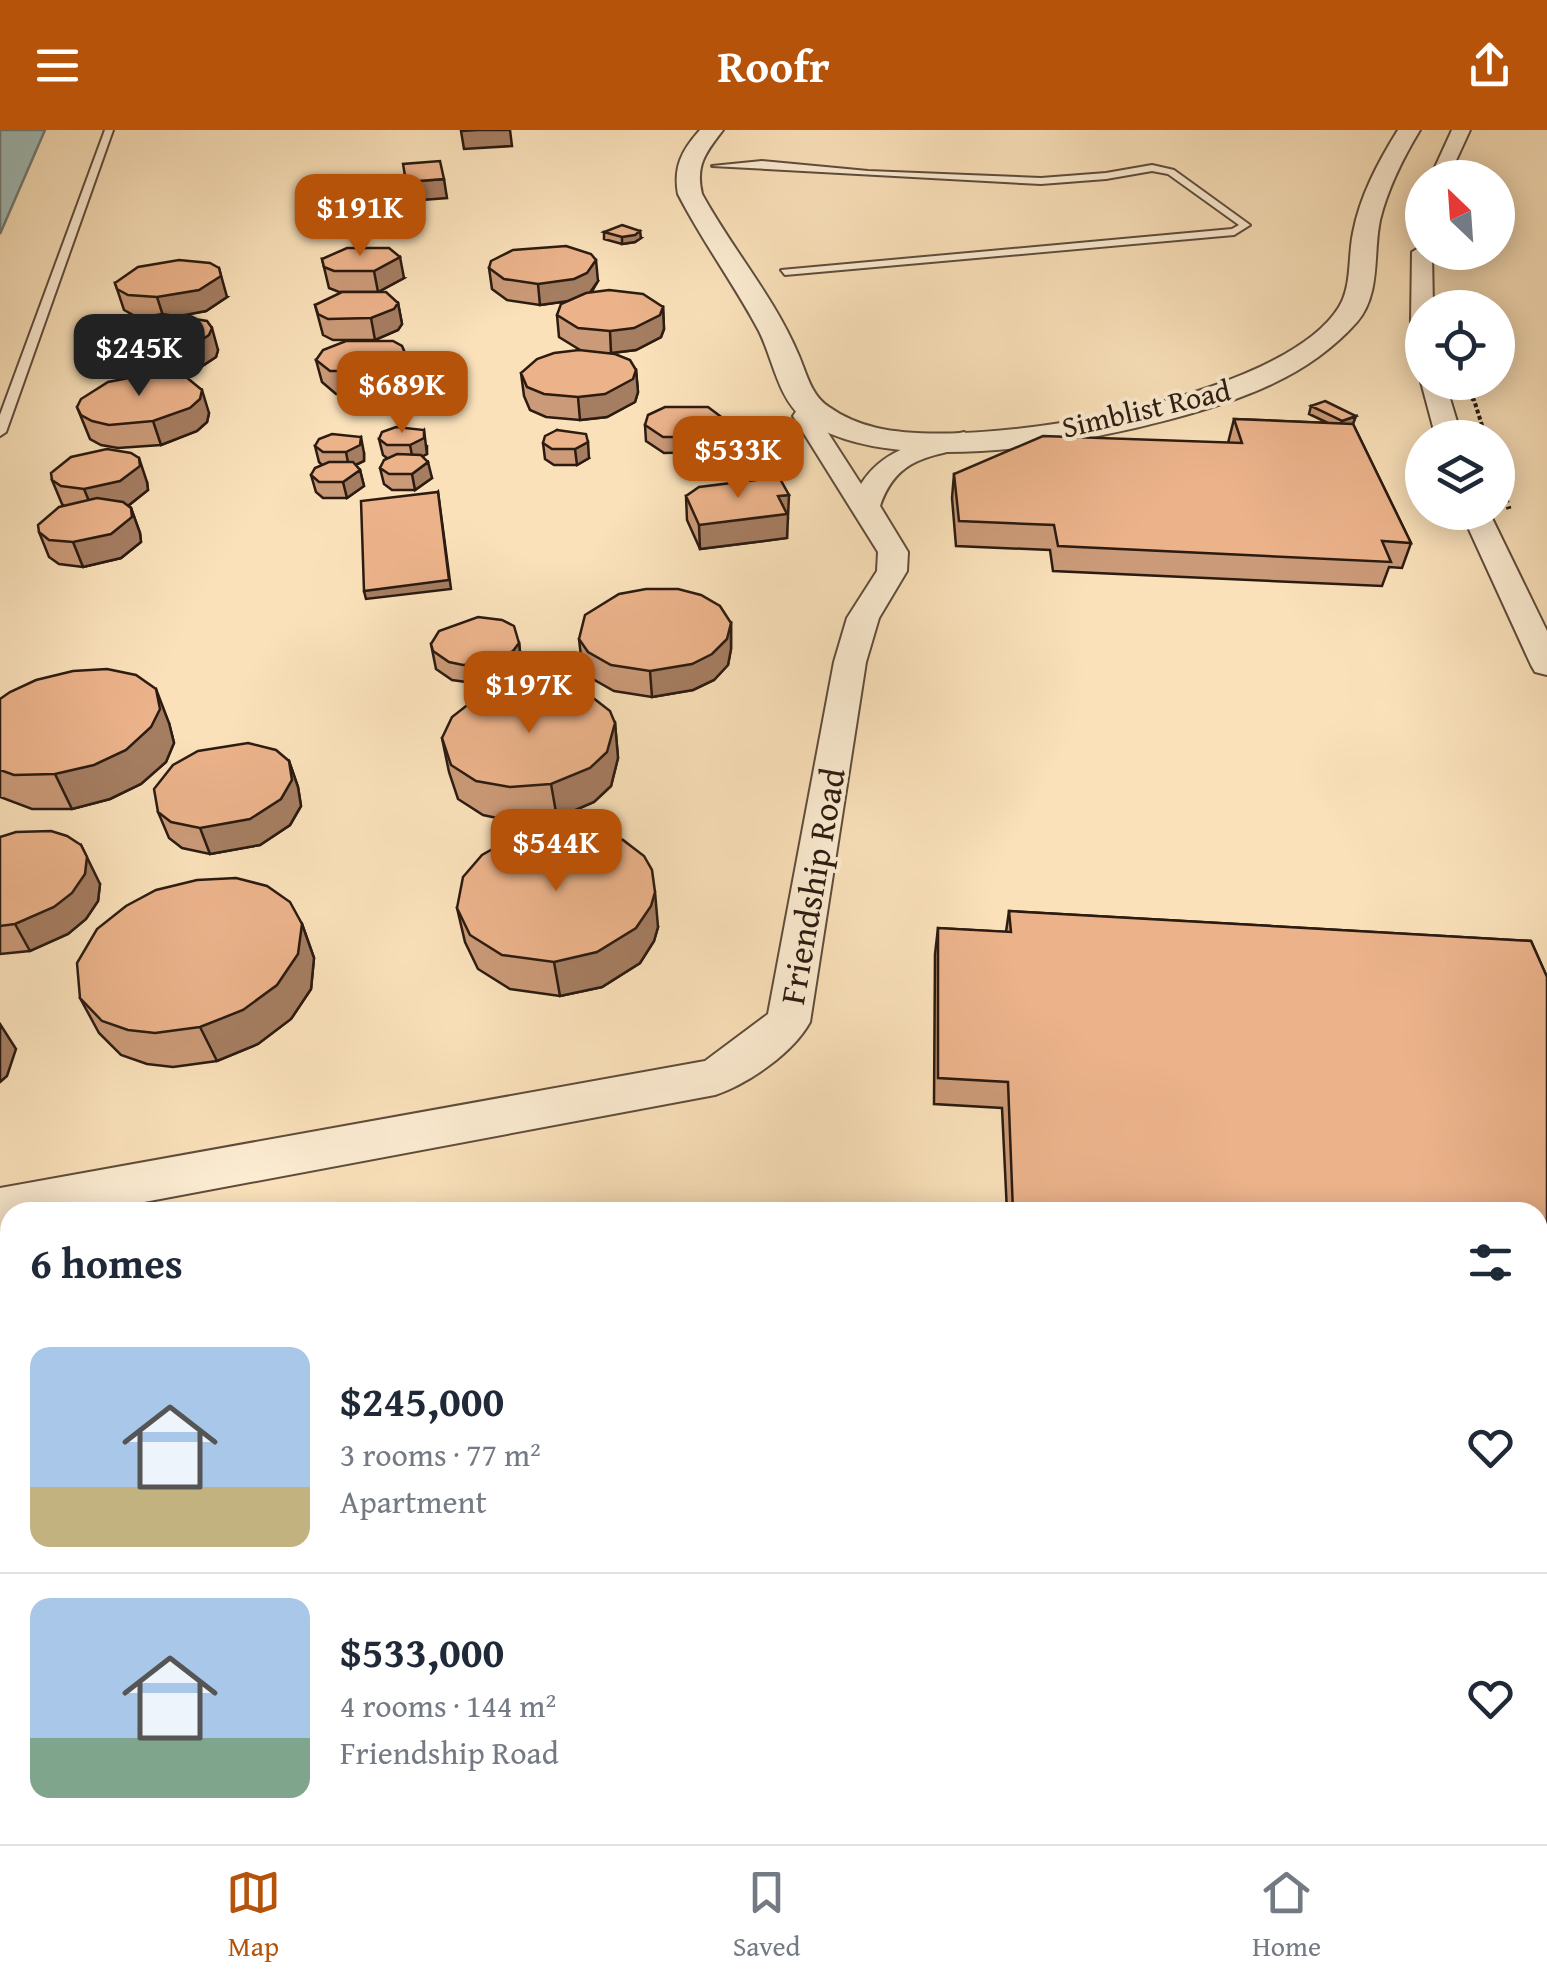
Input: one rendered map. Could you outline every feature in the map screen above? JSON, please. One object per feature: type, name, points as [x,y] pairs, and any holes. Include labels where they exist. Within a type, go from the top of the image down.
[{"type":"street","name":"Friendship Road","points":[[38,1202],[716,1077],[788,1022],[850,662],[863,618],[892,571],[893,552],[810,425],[806,416],[810,409],[781,348],[690,194],[686,176],[689,158],[712,130]]},
{"type":"street","name":"Simblist Road","points":[[810,409],[870,437],[897,441],[964,440],[1097,425],[1240,387],[1306,355],[1351,312],[1375,194],[1408,130]]},
{"type":"street","points":[[1447,160],[1461,130]]},
{"type":"street","name":"Simblist Road","points":[[866,506],[875,477],[884,468],[908,456],[964,440]]},
{"type":"street","points":[[1483,530],[1547,665]]},
{"type":"lane","points":[[0,432],[109,130]]},
{"type":"lane","points":[[716,166],[762,164],[868,174],[1042,181],[1152,168],[1171,172],[1245,225],[1234,232],[785,272]]},
{"type":"water","points":[[0,130],[45,130],[0,234]]},
{"type":"building","points":[[440,161],[444,179],[406,182],[403,164]]},
{"type":"building","points":[[622,225],[640,231],[622,237],[604,232]]},
{"type":"building","points":[[566,246],[591,254],[596,260],[587,273],[574,279],[538,284],[504,279],[489,268],[491,261],[513,250]]},
{"type":"building","points":[[347,248],[389,248],[400,257],[374,271],[334,271],[324,267],[322,259]]},
{"type":"building","points":[[179,260],[210,263],[219,268],[221,276],[199,290],[157,297],[128,295],[117,289],[115,283],[138,267]]},
{"type":"building","points":[[609,290],[643,294],[663,307],[660,315],[634,328],[610,331],[578,328],[557,315],[561,304],[586,293]]},
{"type":"building","points":[[342,292],[386,292],[398,303],[394,309],[371,318],[328,319],[318,314],[315,305]]},
{"type":"building","points":[[162,314],[207,321],[212,328],[209,335],[186,350],[167,355],[111,355],[96,343],[100,335],[124,321]]},
{"type":"building","points":[[346,341],[393,341],[405,353],[390,366],[376,371],[330,371],[316,360],[323,350]]},
{"type":"building","points":[[579,350],[615,354],[630,360],[636,370],[633,379],[605,394],[578,397],[544,394],[527,387],[521,373],[537,359]]},
{"type":"building","points":[[149,374],[186,377],[202,390],[200,399],[190,408],[153,421],[109,425],[81,415],[77,407],[81,399],[108,382]]},
{"type":"building","points":[[1325,401],[1356,416],[1342,421],[1311,406]]},
{"type":"building","points":[[665,407],[708,407],[724,419],[723,426],[704,437],[663,437],[645,425],[648,415]]},
{"type":"building","points":[[1234,419],[1353,424],[1411,543],[1382,541],[1391,562],[1058,546],[1054,525],[959,521],[954,474],[1043,436],[1242,443]]},
{"type":"building","points":[[396,427],[424,430],[424,438],[410,445],[387,445],[379,439],[382,432]]},
{"type":"building","points":[[557,430],[586,434],[588,442],[575,449],[552,449],[543,443],[545,436]]},
{"type":"building","points":[[332,434],[361,437],[360,445],[346,452],[323,452],[315,446],[319,439]]},
{"type":"building","points":[[107,449],[131,453],[139,458],[140,466],[120,481],[84,489],[61,486],[52,480],[51,473],[71,457]]},
{"type":"building","points":[[397,454],[421,455],[428,462],[412,474],[389,474],[380,468],[384,460]]},
{"type":"building","points":[[329,462],[353,462],[360,470],[343,482],[319,482],[311,475],[315,468]]},
{"type":"building","points":[[779,477],[789,495],[778,496],[787,514],[699,525],[686,496],[699,487]]},
{"type":"building","points":[[438,492],[449,580],[364,591],[361,501]]},
{"type":"building","points":[[97,498],[123,502],[131,508],[132,517],[111,534],[73,542],[49,540],[39,532],[38,525],[59,507]]},
{"type":"building","points":[[678,589],[701,595],[720,606],[731,623],[727,639],[712,654],[692,664],[650,671],[611,665],[588,652],[579,639],[585,615],[619,594]]},
{"type":"building","points":[[478,617],[514,626],[519,643],[513,651],[489,663],[463,665],[449,662],[433,651],[431,644],[439,631]]},
{"type":"building","points":[[107,669],[136,675],[156,689],[160,709],[151,727],[126,750],[94,765],[55,774],[14,775],[0,770],[0,699],[36,680],[73,671]]},
{"type":"building","points":[[556,685],[588,694],[610,711],[615,723],[607,752],[590,768],[551,784],[510,787],[476,781],[451,765],[442,738],[452,717],[475,699],[511,687]]},
{"type":"building","points":[[248,743],[276,750],[289,761],[292,780],[281,799],[250,819],[200,828],[171,822],[158,812],[154,789],[173,765],[198,751]]},
{"type":"building","points":[[557,828],[579,828],[623,840],[644,856],[652,870],[655,892],[651,906],[636,928],[597,952],[554,962],[502,955],[470,935],[457,908],[463,877],[482,855],[512,838]]},
{"type":"building","points":[[51,831],[81,845],[87,857],[85,874],[72,893],[54,907],[15,924],[0,926],[0,837],[16,832]]},
{"type":"building","points":[[236,878],[267,886],[290,902],[302,924],[298,954],[277,985],[243,1010],[200,1027],[155,1033],[128,1030],[102,1021],[80,998],[77,963],[97,929],[126,906],[156,890],[197,880]]},
{"type":"building","points":[[1009,911],[1531,941],[1547,977],[1547,1202],[1013,1202],[1008,1082],[938,1078],[938,928],[1011,932]]}]
